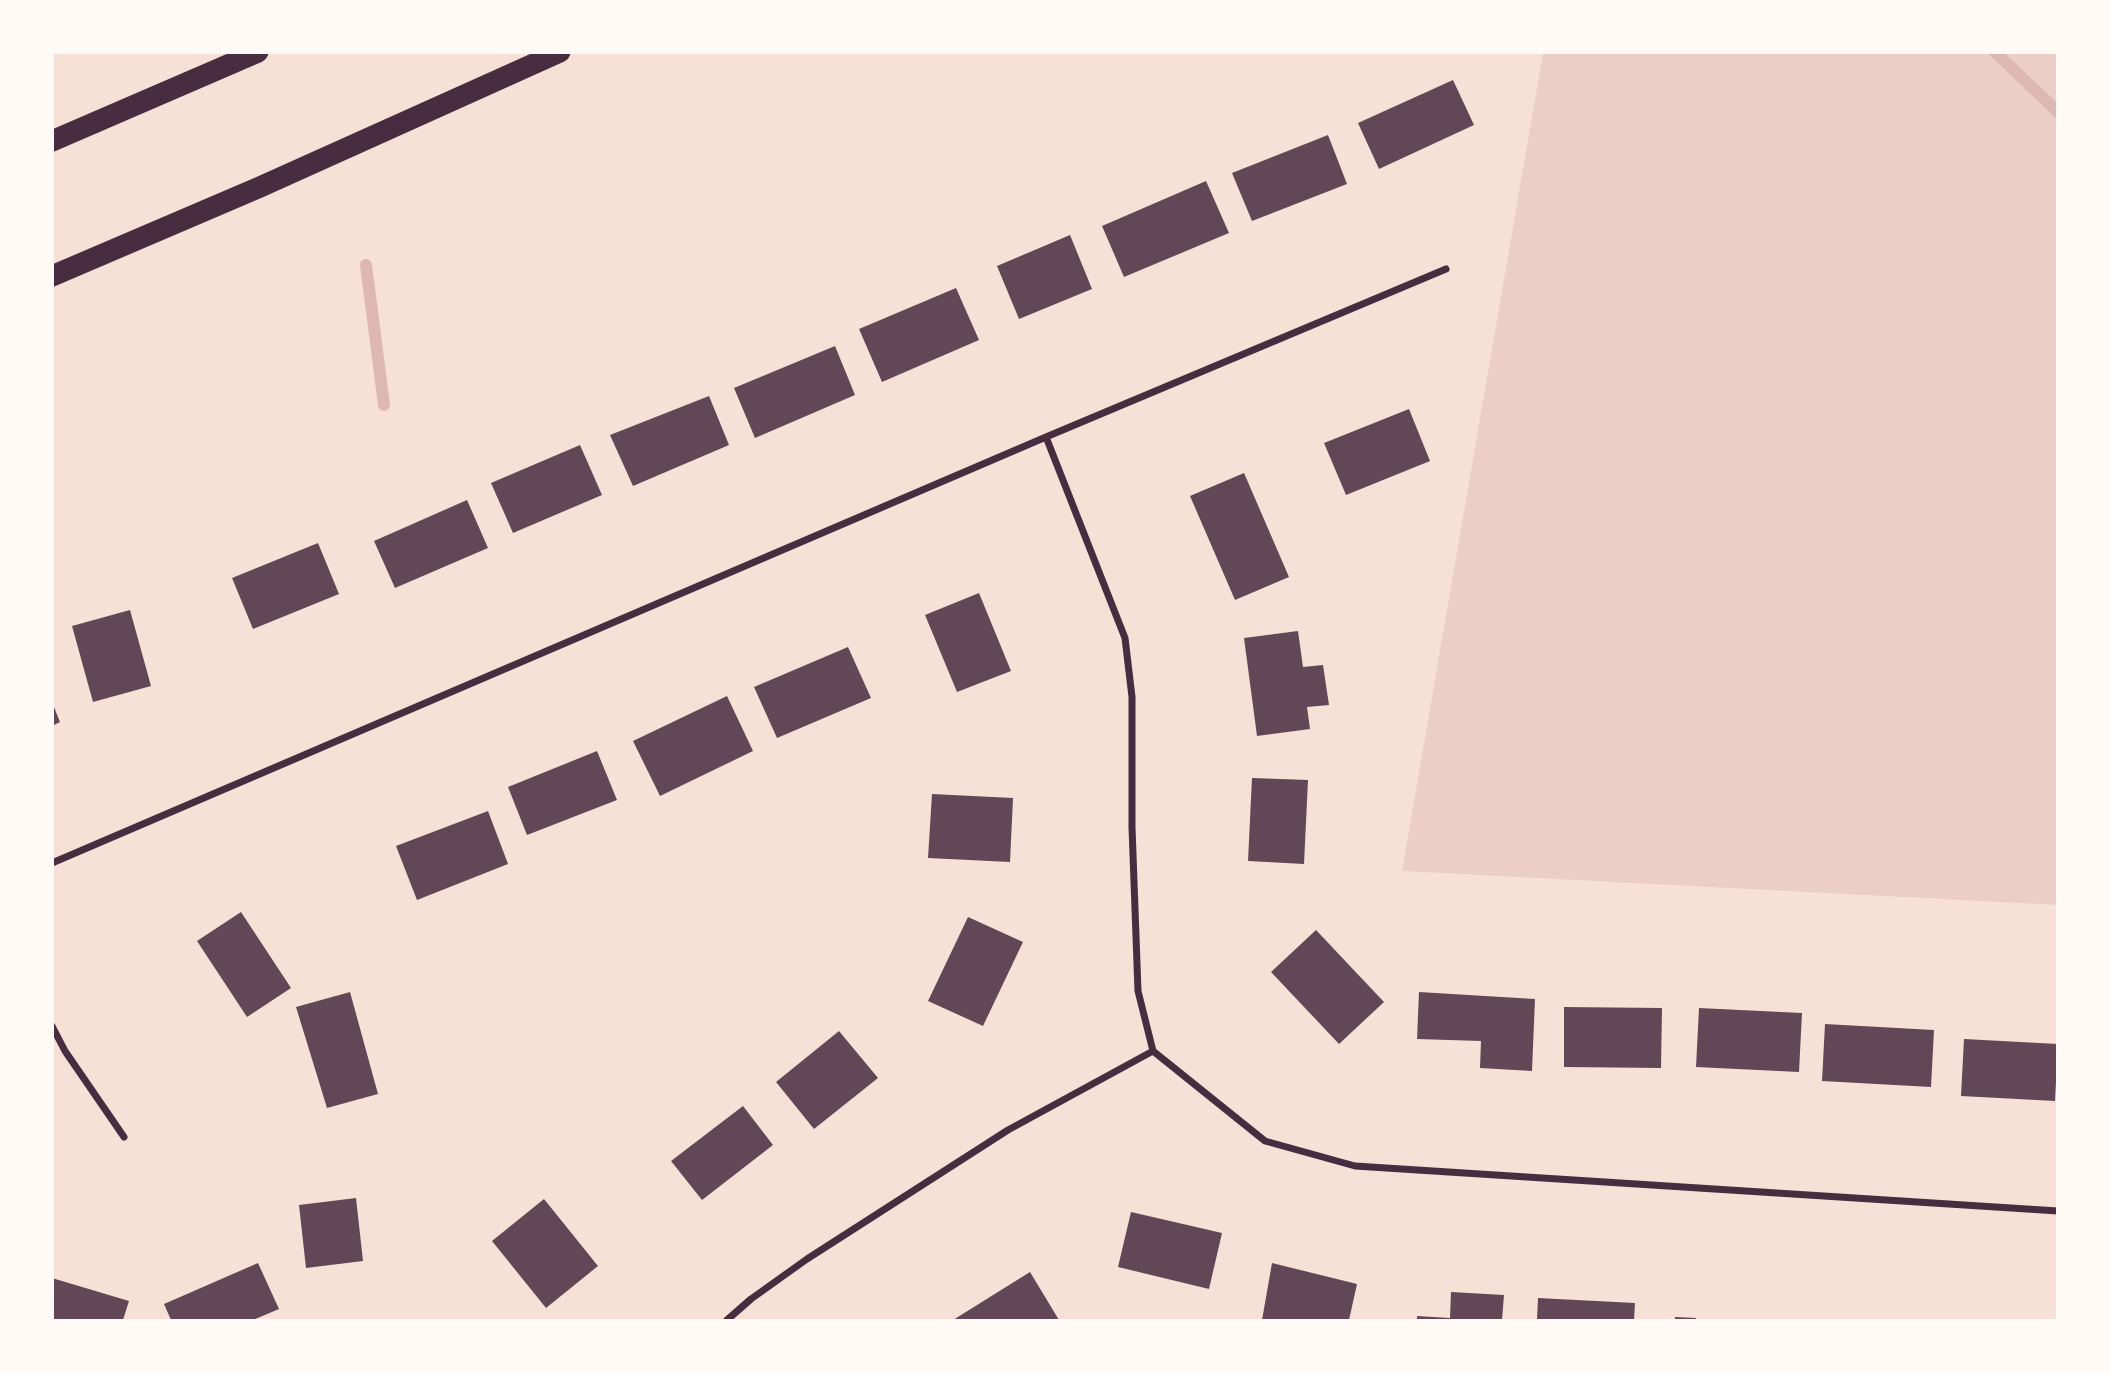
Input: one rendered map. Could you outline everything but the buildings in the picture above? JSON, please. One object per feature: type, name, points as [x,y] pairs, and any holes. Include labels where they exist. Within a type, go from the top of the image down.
[{"type":"highway","points":[[52,141],[258,52]]},
{"type":"highway","points":[[52,276],[260,187],[560,52]]},
{"type":"street","points":[[52,863],[1046,437],[1446,269]]},
{"type":"street","points":[[1046,437],[1125,638],[1132,697],[1132,827],[1138,992],[1153,1051],[1265,1141],[1355,1166],[2057,1212]]},
{"type":"street","points":[[52,1026],[65,1051],[124,1137]]},
{"type":"street","points":[[727,1321],[751,1299],[807,1259],[1008,1130],[1153,1051]]},
{"type":"shaded area","points":[[1543,53],[2057,53],[2057,905],[1402,871]]},
{"type":"waterway","points":[[1995,52],[2058,112]]},
{"type":"waterway","points":[[366,265],[384,405]]}]
